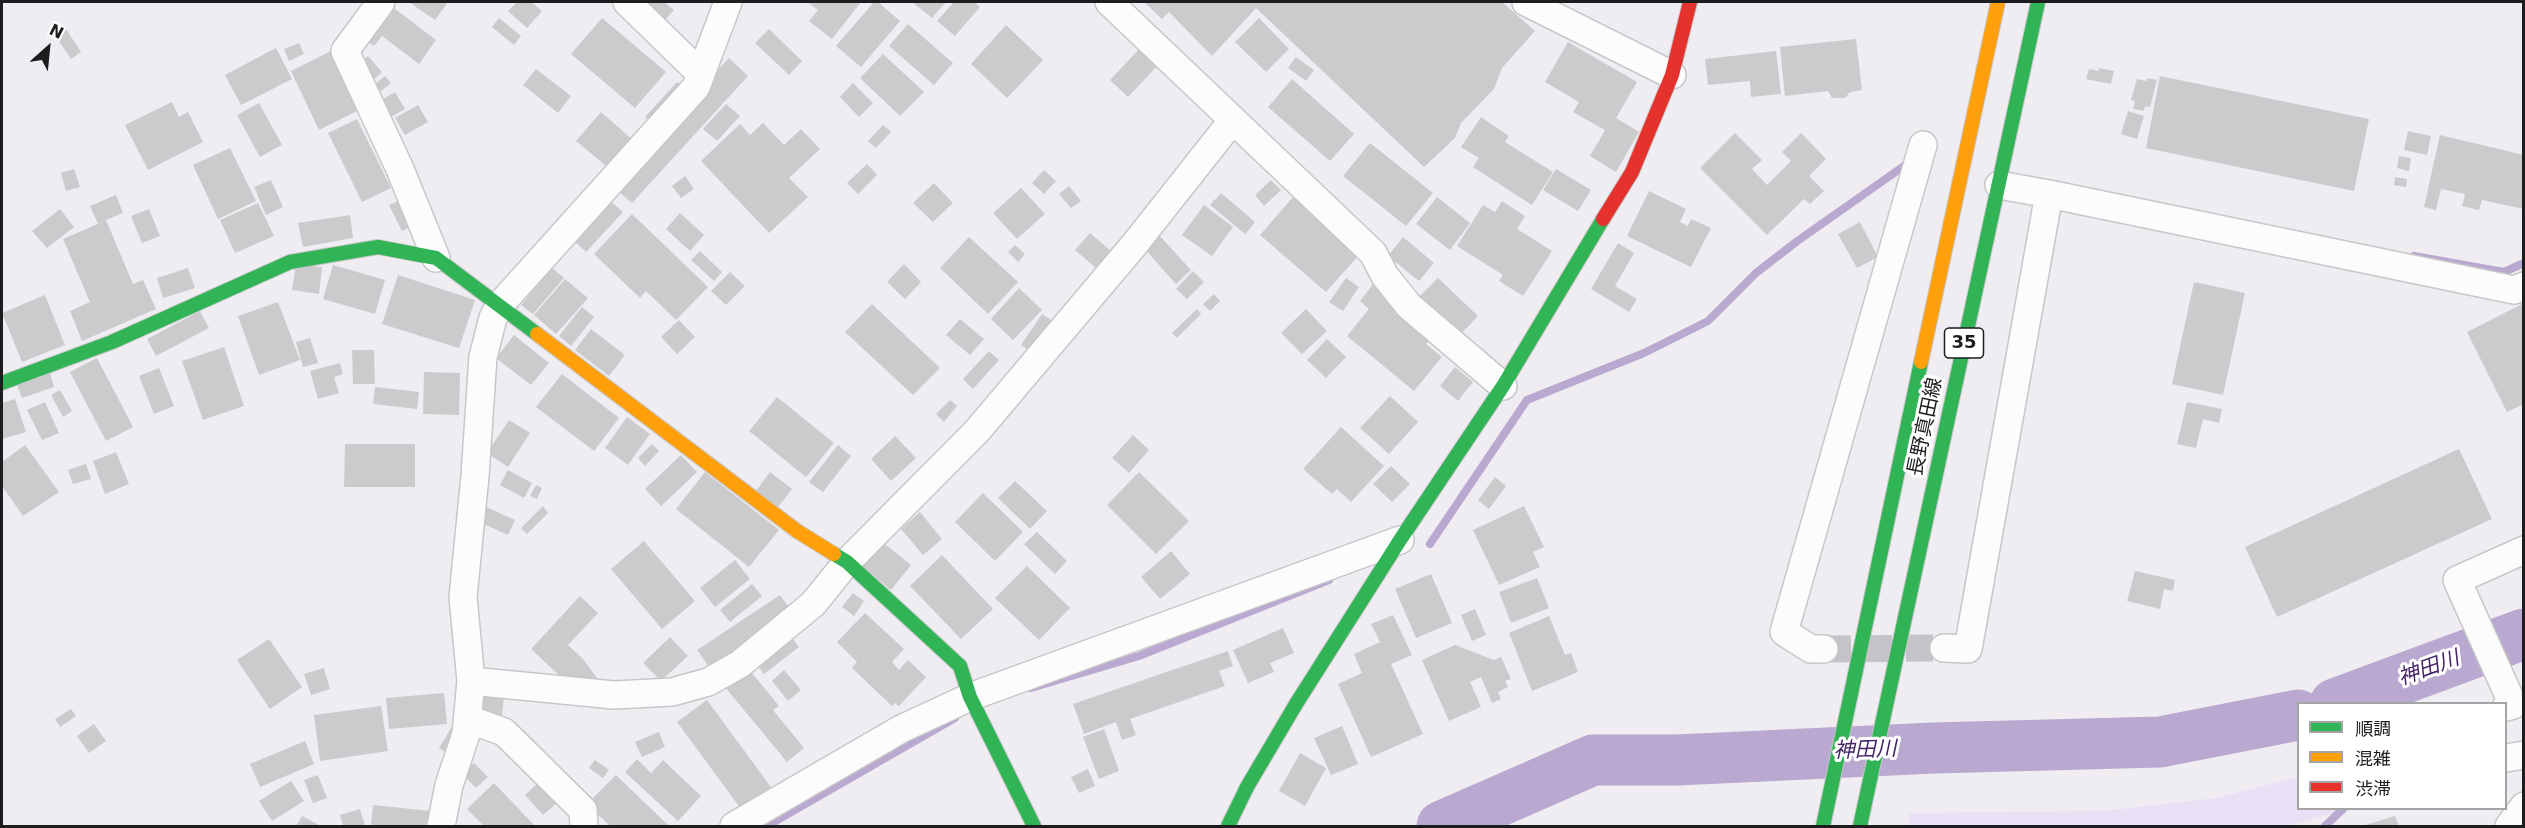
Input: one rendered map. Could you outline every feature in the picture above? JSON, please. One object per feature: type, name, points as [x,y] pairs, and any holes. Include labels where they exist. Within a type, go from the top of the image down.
[{"type":"street","points":[[378,2],[345,51],[400,169],[436,258]]},
{"type":"street","points":[[627,2],[701,74]]},
{"type":"street","points":[[441,826],[449,784],[466,734],[468,719],[471,681],[463,597],[475,476],[483,357],[499,306],[696,87],[728,2]]},
{"type":"street","points":[[1108,2],[1373,253],[1385,276],[1409,306],[1503,386]]},
{"type":"street","points":[[1526,2],[1672,75]]},
{"type":"street","points":[[1228,826],[1247,787],[1296,704],[1400,540],[1503,386],[1632,172],[1672,75],[1690,2]]},
{"type":"street","name":"長野真田線","points":[[1822,826],[1855,682],[1998,2]]},
{"type":"street","name":"長野真田線","points":[[1860,826],[2038,2]]},
{"type":"street","points":[[471,681],[614,695],[672,692],[708,682],[740,664],[813,604],[847,562],[976,431],[1134,245],[1232,121]]},
{"type":"street","points":[[1824,649],[1811,649],[1784,632],[1923,145]]},
{"type":"street","points":[[1999,185],[2514,290],[2523,286]]},
{"type":"street","points":[[1944,648],[1968,649],[2049,194]]},
{"type":"street","points":[[2,383],[112,342],[290,262],[332,253],[378,248],[436,258],[797,531],[847,562],[960,666],[970,697],[1034,826]]},
{"type":"street","points":[[734,826],[901,729],[970,697],[1400,540]]},
{"type":"street","points":[[2509,706],[2457,580],[2523,550]]},
{"type":"street","points":[[468,719],[504,732],[583,810],[584,826]]},
{"type":"street","points":[[2507,759],[2523,755]]},
{"type":"street","points":[[2509,826],[2523,806]]},
{"type":"shaded area","points":[[2297,777],[2297,810],[2343,810],[2287,826],[1909,826],[1910,813],[2103,811],[2216,798]]},
{"type":"building","points":[[409,2],[448,2],[435,20]]},
{"type":"building","points":[[517,2],[531,2],[542,11],[527,28],[508,11]]},
{"type":"building","points":[[630,2],[664,2],[674,10],[659,27]]},
{"type":"building","points":[[807,2],[861,2],[832,39],[809,21],[818,10]]},
{"type":"building","points":[[874,2],[878,2],[900,21],[861,67],[836,46]]},
{"type":"building","points":[[912,2],[946,2],[932,18]]},
{"type":"building","points":[[954,2],[974,2],[980,7],[955,36],[937,21]]},
{"type":"building","points":[[1144,2],[1502,2],[1535,31],[1502,68],[1494,89],[1461,123],[1455,138],[1424,167],[1256,8],[1212,56],[1169,12],[1162,19]]},
{"type":"building","points":[[390,5],[436,40],[419,64],[382,36],[374,46],[364,39]]},
{"type":"building","points":[[499,18],[521,36],[514,45],[492,27]]},
{"type":"building","points":[[602,18],[666,72],[635,108],[571,54]]},
{"type":"building","points":[[1259,18],[1289,49],[1266,72],[1235,42]]},
{"type":"building","points":[[908,24],[953,63],[934,85],[889,46]]},
{"type":"building","points":[[1006,25],[1043,60],[1007,98],[971,64]]},
{"type":"building","points":[[66,29],[81,52],[71,59],[55,35]]},
{"type":"building","points":[[769,29],[802,61],[789,75],[755,43]]},
{"type":"building","points":[[1856,39],[1862,90],[1850,92],[1845,98],[1832,98],[1828,91],[1785,96],[1780,47]]},
{"type":"building","points":[[1568,42],[1637,82],[1616,118],[1639,132],[1616,172],[1590,156],[1605,130],[1573,112],[1579,102],[1545,82]]},
{"type":"building","points":[[299,43],[304,54],[289,61],[284,49]]},
{"type":"building","points":[[1143,45],[1161,62],[1128,97],[1110,80]]},
{"type":"building","points":[[276,48],[292,79],[241,105],[225,75]]},
{"type":"building","points":[[331,51],[359,110],[319,130],[291,71]]},
{"type":"building","points":[[1776,51],[1781,94],[1751,97],[1750,81],[1708,85],[1705,59]]},
{"type":"building","points":[[883,54],[924,92],[900,116],[860,78]]},
{"type":"building","points":[[368,56],[382,72],[373,80],[359,64]]},
{"type":"building","points":[[1296,57],[1314,70],[1306,81],[1288,68]]},
{"type":"building","points":[[729,58],[748,76],[632,203],[612,186]]},
{"type":"building","points":[[2099,68],[2114,71],[2111,84],[2086,79],[2089,69],[2099,71]]},
{"type":"building","points":[[536,69],[571,96],[558,113],[523,85]]},
{"type":"building","points":[[385,76],[391,83],[381,91],[375,84]]},
{"type":"building","points":[[2160,76],[2369,119],[2354,191],[2146,148]]},
{"type":"building","points":[[2147,78],[2157,80],[2150,107],[2145,106],[2144,111],[2133,109],[2135,101],[2131,100],[2137,79],[2146,81]]},
{"type":"building","points":[[1292,79],[1354,134],[1330,161],[1268,107]]},
{"type":"building","points":[[677,82],[687,91],[655,125],[645,117]]},
{"type":"building","points":[[853,83],[873,103],[859,117],[840,97]]},
{"type":"building","points":[[395,92],[405,109],[389,118],[380,101]]},
{"type":"building","points":[[172,102],[179,117],[188,112],[203,142],[148,170],[125,125]]},
{"type":"building","points":[[259,103],[282,145],[260,157],[237,115]]},
{"type":"building","points":[[726,104],[740,116],[717,141],[703,129]]},
{"type":"building","points":[[418,105],[428,122],[405,135],[395,118]]},
{"type":"building","points":[[2128,111],[2144,116],[2137,139],[2121,134]]},
{"type":"building","points":[[601,112],[634,141],[610,169],[576,141]]},
{"type":"building","points":[[1481,117],[1509,136],[1505,142],[1553,172],[1532,205],[1473,167],[1479,158],[1461,147]]},
{"type":"building","points":[[357,119],[391,188],[362,202],[328,133]]},
{"type":"building","points":[[763,123],[784,145],[801,129],[820,149],[789,178],[808,197],[769,233],[701,161],[740,124],[750,135]]},
{"type":"building","points":[[883,125],[891,132],[876,148],[868,141]]},
{"type":"building","points":[[2408,131],[2431,136],[2427,155],[2404,150]]},
{"type":"building","points":[[1735,133],[1762,160],[1752,169],[1767,185],[1791,161],[1782,152],[1801,133],[1826,159],[1809,176],[1824,191],[1810,204],[1804,199],[1767,235],[1700,168]]},
{"type":"building","points":[[2440,135],[2524,155],[2524,209],[2482,200],[2479,210],[2462,206],[2465,194],[2441,189],[2436,210],[2424,207]]},
{"type":"building","points":[[1370,143],[1433,193],[1406,226],[1343,176]]},
{"type":"building","points":[[230,148],[256,201],[218,219],[193,165]]},
{"type":"building","points":[[2399,156],[2411,158],[2409,171],[2397,168]]},
{"type":"building","points":[[867,164],[877,175],[858,194],[847,183]]},
{"type":"building","points":[[74,169],[80,187],[66,191],[61,173]]},
{"type":"building","points":[[1556,169],[1591,190],[1578,211],[1543,190]]},
{"type":"building","points":[[1044,170],[1056,181],[1044,194],[1032,183]]},
{"type":"building","points":[[685,176],[694,189],[681,198],[672,186]]},
{"type":"building","points":[[2395,177],[2407,179],[2406,187],[2394,185]]},
{"type":"building","points":[[271,180],[283,207],[266,215],[254,187]]},
{"type":"building","points":[[1271,180],[1281,190],[1264,206],[1255,195]]},
{"type":"building","points":[[934,183],[953,203],[933,222],[913,203]]},
{"type":"building","points":[[1069,186],[1081,201],[1071,208],[1059,194]]},
{"type":"building","points":[[1021,188],[1045,214],[1017,239],[993,213]]},
{"type":"building","points":[[1649,191],[1686,209],[1680,222],[1688,226],[1691,219],[1711,228],[1691,267],[1627,236]]},
{"type":"building","points":[[1221,193],[1255,222],[1245,234],[1210,205]]},
{"type":"building","points":[[116,195],[123,213],[106,220],[133,284],[143,280],[156,309],[82,341],[70,311],[90,302],[63,239],[98,224],[90,206]]},
{"type":"building","points":[[606,197],[623,212],[586,252],[569,236]]},
{"type":"building","points":[[1293,197],[1359,255],[1326,292],[1260,235]]},
{"type":"building","points":[[1437,197],[1470,223],[1450,250],[1416,224]]},
{"type":"building","points":[[398,201],[412,226],[402,231],[389,205]]},
{"type":"building","points":[[1502,201],[1525,216],[1517,229],[1552,251],[1523,296],[1499,281],[1503,275],[1457,246],[1483,205],[1495,212]]},
{"type":"building","points":[[258,203],[274,236],[235,253],[220,220]]},
{"type":"building","points":[[1204,205],[1233,227],[1212,256],[1182,235]]},
{"type":"building","points":[[60,209],[74,227],[47,248],[32,231]]},
{"type":"building","points":[[149,209],[160,236],[142,243],[131,216]]},
{"type":"building","points":[[680,213],[704,235],[690,251],[666,229]]},
{"type":"building","points":[[632,214],[708,287],[676,320],[646,291],[640,298],[594,254]]},
{"type":"building","points":[[350,215],[353,238],[303,247],[298,223]]},
{"type":"building","points":[[1860,222],[1878,257],[1857,268],[1838,234]]},
{"type":"building","points":[[1090,233],[1111,251],[1096,268],[1075,250]]},
{"type":"building","points":[[1158,234],[1191,270],[1176,284],[1143,247]]},
{"type":"building","points":[[969,237],[1018,282],[988,314],[940,268]]},
{"type":"building","points":[[1403,237],[1434,263],[1419,281],[1388,256]]},
{"type":"building","points":[[1618,243],[1634,253],[1615,286],[1637,299],[1629,312],[1591,289]]},
{"type":"building","points":[[1015,245],[1025,254],[1018,262],[1008,252]]},
{"type":"building","points":[[700,251],[722,272],[714,281],[691,260]]},
{"type":"building","points":[[296,264],[322,267],[319,294],[292,290]]},
{"type":"building","points":[[904,264],[921,282],[905,299],[887,282]]},
{"type":"building","points":[[333,265],[385,280],[375,314],[323,299]]},
{"type":"building","points":[[188,268],[195,288],[163,298],[157,278]]},
{"type":"building","points":[[552,268],[564,278],[533,314],[521,305]]},
{"type":"building","points":[[1193,271],[1204,282],[1187,299],[1176,289]]},
{"type":"building","points":[[730,272],[745,286],[726,305],[711,291]]},
{"type":"building","points":[[398,275],[475,300],[459,348],[382,324]]},
{"type":"building","points":[[1346,278],[1359,287],[1343,311],[1329,302]]},
{"type":"building","points":[[1438,278],[1478,316],[1457,338],[1416,300]]},
{"type":"building","points":[[565,279],[588,298],[556,334],[534,315]]},
{"type":"building","points":[[2194,282],[2245,293],[2223,395],[2172,384]]},
{"type":"building","points":[[1374,283],[1401,306],[1395,313],[1429,341],[1426,344],[1442,357],[1414,391],[1347,336],[1369,309],[1360,301]]},
{"type":"building","points":[[1019,288],[1042,310],[1013,340],[991,319]]},
{"type":"building","points":[[1214,294],[1220,301],[1210,311],[1203,304]]},
{"type":"building","points":[[45,295],[65,345],[22,362],[2,313]]},
{"type":"building","points":[[278,302],[300,360],[259,375],[238,316]]},
{"type":"building","points":[[2524,303],[2524,404],[2507,412],[2467,332]]},
{"type":"building","points":[[872,304],[940,368],[913,395],[845,332]]},
{"type":"building","points":[[582,307],[594,317],[571,346],[559,336]]},
{"type":"building","points":[[1197,309],[1201,314],[1177,338],[1172,333]]},
{"type":"building","points":[[1306,309],[1327,331],[1302,354],[1281,333]]},
{"type":"building","points":[[200,311],[209,328],[156,356],[147,339]]},
{"type":"building","points":[[1042,314],[1059,325],[1037,356],[1021,345]]},
{"type":"building","points":[[960,319],[984,339],[970,355],[946,335]]},
{"type":"building","points":[[679,320],[695,337],[677,354],[661,337]]},
{"type":"building","points":[[591,329],[625,355],[609,376],[575,350]]},
{"type":"building","points":[[514,335],[549,363],[531,385],[496,358]]},
{"type":"building","points":[[310,338],[318,363],[303,367],[296,342]]},
{"type":"building","points":[[1327,339],[1346,357],[1326,378],[1307,360]]},
{"type":"building","points":[[224,347],[244,406],[203,420],[182,361]]},
{"type":"building","points":[[352,350],[374,350],[375,384],[353,384]]},
{"type":"building","points":[[989,351],[999,360],[973,389],[963,379]]},
{"type":"building","points":[[97,358],[133,427],[106,441],[70,372]]},
{"type":"building","points":[[340,363],[343,374],[334,377],[339,393],[318,399],[310,371]]},
{"type":"building","points":[[1455,367],[1473,382],[1458,401],[1440,386]]},
{"type":"building","points":[[159,368],[174,406],[154,414],[139,376]]},
{"type":"building","points":[[424,372],[460,373],[459,415],[423,414]]},
{"type":"building","points":[[50,373],[54,387],[22,398],[17,384]]},
{"type":"building","points":[[562,374],[619,418],[594,451],[536,407]]},
{"type":"building","points":[[375,387],[419,392],[417,409],[373,404]]},
{"type":"building","points":[[60,390],[72,411],[63,417],[51,395]]},
{"type":"building","points":[[1390,396],[1418,422],[1389,454],[1360,428]]},
{"type":"building","points":[[777,397],[834,443],[806,477],[749,431]]},
{"type":"building","points":[[15,399],[26,432],[2,439],[2,403]]},
{"type":"building","points":[[950,400],[957,406],[944,422],[936,414]]},
{"type":"building","points":[[45,402],[59,433],[42,440],[27,410]]},
{"type":"building","points":[[2187,402],[2222,409],[2219,423],[2203,419],[2196,448],[2177,444]]},
{"type":"building","points":[[627,417],[650,434],[628,465],[605,448]]},
{"type":"building","points":[[509,420],[530,433],[508,467],[487,453]]},
{"type":"building","points":[[1341,427],[1384,466],[1351,502],[1337,489],[1332,494],[1303,469]]},
{"type":"building","points":[[1133,435],[1149,450],[1129,473],[1112,458]]},
{"type":"building","points":[[895,436],[916,458],[891,481],[871,459]]},
{"type":"building","points":[[345,444],[415,444],[415,487],[344,487]]},
{"type":"building","points":[[652,444],[659,451],[645,466],[638,458]]},
{"type":"building","points":[[25,445],[59,492],[23,516],[2,486],[2,462]]},
{"type":"building","points":[[838,445],[851,456],[823,492],[809,482]]},
{"type":"building","points":[[2459,449],[2492,519],[2277,617],[2245,547]]},
{"type":"building","points":[[116,452],[129,484],[105,494],[93,461]]},
{"type":"building","points":[[681,455],[697,472],[661,506],[645,489]]},
{"type":"building","points":[[86,464],[91,479],[73,484],[68,470]]},
{"type":"building","points":[[1391,466],[1410,484],[1392,502],[1373,484]]},
{"type":"building","points":[[508,470],[532,483],[524,498],[500,485]]},
{"type":"building","points":[[705,472],[779,530],[749,567],[676,509]]},
{"type":"building","points":[[770,472],[792,489],[778,507],[756,491]]},
{"type":"building","points":[[1139,472],[1189,521],[1156,554],[1107,505]]},
{"type":"building","points":[[1495,477],[1506,486],[1489,509],[1478,500]]},
{"type":"building","points":[[1015,481],[1047,511],[1030,529],[998,498]]},
{"type":"building","points":[[536,485],[542,488],[537,499],[530,496]]},
{"type":"building","points":[[983,493],[1023,532],[995,561],[955,522]]},
{"type":"building","points":[[484,506],[515,520],[508,535],[477,521]]},
{"type":"building","points":[[543,506],[548,513],[527,534],[521,528]]},
{"type":"building","points":[[1524,506],[1544,547],[1533,552],[1540,567],[1499,585],[1473,530]]},
{"type":"building","points":[[920,512],[942,539],[923,555],[901,529]]},
{"type":"building","points":[[1037,532],[1067,561],[1055,574],[1024,544]]},
{"type":"building","points":[[644,541],[695,601],[662,629],[611,569]]},
{"type":"building","points":[[881,541],[911,565],[891,590],[860,565]]},
{"type":"building","points":[[1171,551],[1190,574],[1160,599],[1141,577]]},
{"type":"building","points":[[942,555],[993,609],[961,639],[910,586]]},
{"type":"building","points":[[735,560],[750,579],[715,607],[700,588]]},
{"type":"building","points":[[1027,566],[1070,608],[1039,640],[995,598]]},
{"type":"building","points":[[2135,571],[2175,580],[2173,591],[2164,589],[2160,609],[2127,601]]},
{"type":"building","points":[[1431,574],[1452,623],[1416,638],[1395,589]]},
{"type":"building","points":[[1537,578],[1549,608],[1511,623],[1499,592]]},
{"type":"building","points":[[752,584],[762,596],[730,622],[720,610]]},
{"type":"building","points":[[853,593],[864,601],[854,616],[842,607]]},
{"type":"building","points":[[780,595],[792,612],[709,667],[697,650]]},
{"type":"building","points":[[580,596],[598,613],[568,645],[583,659],[600,682],[564,680],[531,649]]},
{"type":"building","points":[[1475,609],[1486,635],[1472,641],[1461,615]]},
{"type":"building","points":[[865,613],[904,649],[892,662],[899,670],[908,660],[926,677],[899,706],[895,703],[892,706],[852,668],[857,662],[837,642]]},
{"type":"building","points":[[1393,615],[1412,655],[1391,664],[1423,734],[1371,757],[1338,684],[1362,673],[1354,654],[1380,642],[1371,624]]},
{"type":"building","points":[[1549,616],[1565,655],[1571,653],[1578,672],[1532,691],[1509,633]]},
{"type":"building","points":[[1283,628],[1294,653],[1270,663],[1274,672],[1248,683],[1233,650]]},
{"type":"building","points":[[788,633],[799,647],[764,674],[753,660]]},
{"type":"building","points":[[670,637],[688,656],[661,681],[643,663]]},
{"type":"building","points":[[269,639],[302,687],[270,709],[237,660]]},
{"type":"building","points":[[1455,645],[1494,660],[1501,657],[1511,679],[1505,681],[1508,687],[1498,692],[1501,699],[1492,703],[1481,677],[1470,682],[1481,707],[1449,721],[1422,660]]},
{"type":"building","points":[[1228,651],[1233,666],[1219,671],[1225,686],[1130,719],[1136,735],[1122,740],[1116,722],[1084,734],[1073,704]]},
{"type":"building","points":[[747,667],[779,706],[773,710],[804,748],[787,762],[724,686]]},
{"type":"building","points":[[324,668],[330,689],[311,695],[304,674]]},
{"type":"building","points":[[784,670],[801,690],[788,701],[772,681]]},
{"type":"building","points":[[444,693],[447,724],[389,729],[386,698]]},
{"type":"building","points":[[481,693],[504,695],[502,716],[479,713]]},
{"type":"building","points":[[707,700],[771,787],[741,809],[677,722]]},
{"type":"building","points":[[381,706],[388,751],[320,761],[314,715]]},
{"type":"building","points":[[71,709],[76,716],[60,727],[55,719]]},
{"type":"building","points":[[94,724],[106,741],[89,753],[77,736]]},
{"type":"building","points":[[1342,726],[1358,764],[1331,775],[1314,738]]},
{"type":"building","points":[[451,728],[461,734],[449,755],[439,748]]},
{"type":"building","points":[[1104,729],[1119,771],[1099,779],[1083,737]]},
{"type":"building","points":[[659,732],[665,747],[642,757],[635,742]]},
{"type":"building","points":[[305,741],[314,764],[260,787],[250,764]]},
{"type":"building","points":[[1300,753],[1326,768],[1305,806],[1279,791]]},
{"type":"building","points":[[637,759],[651,773],[663,760],[701,796],[678,821],[625,772]]},
{"type":"building","points":[[595,760],[609,770],[603,778],[589,768]]},
{"type":"building","points":[[474,763],[488,777],[476,788],[462,774]]},
{"type":"building","points":[[1088,769],[1095,786],[1079,793],[1071,777]]},
{"type":"building","points":[[318,775],[327,798],[313,803],[304,780]]},
{"type":"building","points":[[616,775],[669,826],[610,826],[587,804]]},
{"type":"building","points":[[291,781],[304,801],[272,821],[259,801]]},
{"type":"building","points":[[539,782],[558,802],[543,815],[525,795]]},
{"type":"building","points":[[494,783],[535,826],[484,826],[467,809]]},
{"type":"building","points":[[373,805],[431,811],[429,826],[371,826]]},
{"type":"building","points":[[360,809],[365,826],[343,826],[340,815]]},
{"type":"building","points":[[302,816],[321,826],[296,826]]},
{"type":"building","points":[[2395,816],[2399,826],[2362,826]]},
{"type":"waterway","points":[[1430,544],[1527,400],[1644,353],[1708,321],[1756,273],[1904,166]]},
{"type":"waterway","points":[[2414,256],[2504,272],[2524,263]]},
{"type":"waterway","points":[[1031,688],[1139,656],[1329,580]]},
{"type":"waterway","name":"神田川","points":[[2340,702],[2524,634]]},
{"type":"waterway","name":"神田川","points":[[1442,826],[1593,760],[1677,760],[1934,748],[2160,742],[2297,715]]},
{"type":"waterway","points":[[767,826],[955,718]]},
{"type":"waterway","points":[[2325,826],[2342,810]]},
{"type":"tunnel","points":[[1824,649],[1944,648]]},
{"type":"traffic: fast","points":[[1860,826],[2038,2]]},
{"type":"traffic: fast","points":[[1228,826],[1247,787],[1296,704],[1400,540],[1503,386],[1603,219]]},
{"type":"traffic: fast","points":[[2,383],[112,342],[290,262],[378,247],[436,258],[537,334]]},
{"type":"traffic: fast","points":[[1823,826],[1921,362]]},
{"type":"traffic: fast","points":[[834,554],[847,562],[960,666],[970,697],[1034,826]]},
{"type":"traffic: slow","points":[[1921,362],[1998,2]]},
{"type":"traffic: slow","points":[[537,334],[797,531],[834,554]]},
{"type":"traffic: jam","points":[[1603,219],[1632,172],[1672,75],[1690,2]]}]
